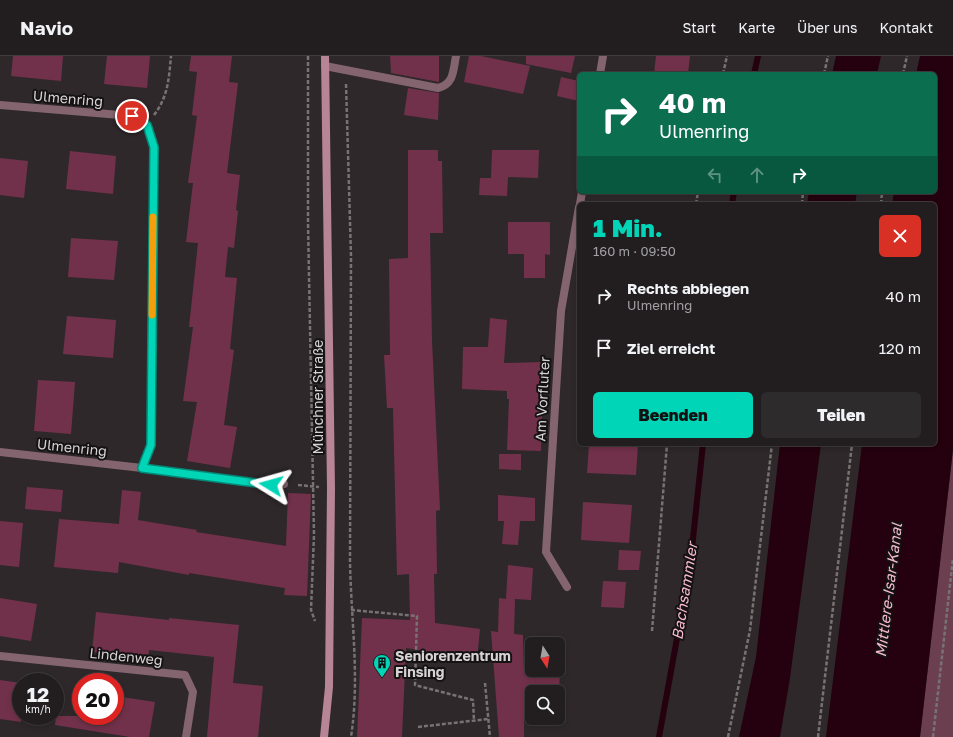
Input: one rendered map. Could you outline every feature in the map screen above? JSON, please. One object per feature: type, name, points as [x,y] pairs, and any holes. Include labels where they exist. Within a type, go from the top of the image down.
[{"type":"main road","name":"Münchner Straße","points":[[324,737],[329,687],[331,488],[329,239],[325,56]]},
{"type":"street","points":[[325,66],[438,88],[447,86],[450,82],[456,56]]},
{"type":"street","points":[[600,72],[603,56]]},
{"type":"street","name":"Ulmenring","points":[[0,105],[132,116],[147,125]]},
{"type":"street","points":[[142,468],[151,445],[154,147],[147,125]]},
{"type":"street","name":"Am Vorfluter","points":[[567,587],[546,552],[561,311],[577,219]]},
{"type":"street","name":"Ulmenring","points":[[0,452],[142,468],[271,485],[284,484]]},
{"type":"street","name":"Lindenweg","points":[[0,656],[185,675],[193,692],[186,737]]},
{"type":"path","points":[[147,125],[161,107],[168,90],[171,56]]},
{"type":"path","points":[[308,56],[308,223],[314,536],[311,610],[315,621],[315,629]]},
{"type":"path","points":[[723,72],[727,56]]},
{"type":"path","points":[[824,72],[828,56]]},
{"type":"path","points":[[903,72],[907,56]]},
{"type":"path","points":[[346,70],[350,256],[351,610],[356,675],[351,737]]},
{"type":"path","points":[[652,631],[667,446]]},
{"type":"path","points":[[728,737],[750,630],[772,446]]},
{"type":"path","points":[[818,737],[852,446]]},
{"type":"path","points":[[933,737],[953,558]]},
{"type":"path","points":[[351,610],[417,616],[415,685],[473,700],[474,721]]},
{"type":"path","points":[[485,683],[490,737]]},
{"type":"path","points":[[418,728],[488,719]]},
{"type":"shaded area","points":[[953,449],[953,737],[920,737],[952,459]]},
{"type":"water","points":[[836,56],[881,56],[877,72],[832,72]]},
{"type":"water","name":"Mittlere-Isar-Kanal","points":[[920,56],[953,56],[953,449],[920,737],[826,737],[862,446],[937,446],[937,202],[892,202],[894,194],[937,194],[937,72],[916,72]]},
{"type":"water","points":[[809,194],[857,194],[855,202],[807,202]]},
{"type":"water","points":[[780,446],[821,446],[790,678],[780,737],[739,737],[756,657]]},
{"type":"building","points":[[13,56],[63,56],[61,81],[11,76]]},
{"type":"building","points":[[107,56],[150,56],[147,88],[104,84]]},
{"type":"building","points":[[191,56],[232,56],[229,82],[238,83],[227,173],[240,175],[234,248],[228,247],[225,277],[237,278],[230,349],[234,350],[224,425],[237,427],[230,468],[187,461],[197,402],[183,401],[193,327],[189,327],[198,243],[186,242],[193,183],[188,183],[197,116],[192,115],[197,72],[189,71]]},
{"type":"building","points":[[390,56],[439,56],[439,82],[391,73]]},
{"type":"building","points":[[469,56],[481,56],[530,66],[523,94],[464,82]]},
{"type":"building","points":[[526,56],[575,56],[571,73],[526,64]]},
{"type":"building","points":[[656,56],[690,56],[688,72],[654,72]]},
{"type":"building","points":[[561,77],[577,81],[577,101],[557,96]]},
{"type":"building","points":[[408,88],[439,93],[438,120],[404,115]]},
{"type":"building","points":[[408,150],[438,150],[438,161],[442,161],[443,233],[430,233],[432,341],[440,510],[436,511],[437,574],[434,574],[435,623],[480,629],[477,659],[406,648],[402,737],[357,737],[362,618],[410,620],[409,574],[397,575],[393,408],[387,408],[384,355],[390,355],[389,259],[408,258]]},
{"type":"building","points":[[492,150],[539,150],[538,178],[508,177],[507,196],[479,195],[480,178],[491,178]]},
{"type":"building","points":[[70,151],[116,156],[113,194],[66,189]]},
{"type":"building","points":[[0,158],[28,161],[24,198],[0,195]]},
{"type":"building","points":[[508,222],[550,222],[550,255],[545,254],[545,278],[524,278],[524,254],[508,254]]},
{"type":"building","points":[[71,238],[118,241],[114,280],[68,277]]},
{"type":"building","points":[[67,316],[116,320],[113,358],[63,354]]},
{"type":"building","points":[[490,318],[507,320],[504,363],[543,362],[541,451],[507,450],[509,399],[507,399],[507,391],[462,389],[463,347],[488,347]]},
{"type":"building","points":[[38,380],[75,382],[71,434],[34,431]]},
{"type":"building","points":[[589,446],[638,446],[636,475],[587,473]]},
{"type":"building","points":[[499,454],[521,454],[521,470],[499,469]]},
{"type":"building","points":[[27,487],[63,490],[61,512],[25,509]]},
{"type":"building","points":[[122,490],[141,492],[138,520],[197,530],[196,532],[286,546],[288,493],[311,494],[307,596],[284,595],[285,588],[189,573],[189,575],[119,562],[118,573],[54,567],[59,519],[119,524]]},
{"type":"building","points":[[498,495],[535,498],[535,521],[520,521],[518,545],[502,544],[504,521],[498,521]]},
{"type":"building","points":[[583,502],[632,505],[629,543],[581,540]]},
{"type":"building","points":[[0,521],[23,523],[19,567],[0,565]]},
{"type":"building","points":[[619,550],[641,551],[639,570],[618,570]]},
{"type":"building","points":[[508,565],[533,568],[531,600],[515,599],[514,634],[523,635],[525,677],[560,677],[559,685],[525,685],[524,737],[499,737],[491,631],[498,632],[499,598],[506,599]]},
{"type":"building","points":[[603,581],[626,582],[624,608],[601,607]]},
{"type":"building","points":[[0,598],[37,604],[31,641],[0,636]]},
{"type":"building","points":[[96,612],[169,620],[169,618],[239,625],[233,683],[263,686],[258,737],[207,737],[214,657],[149,650],[148,658],[92,652]]},
{"type":"building","points":[[0,680],[12,682],[12,721],[0,719]]},
{"type":"building","points":[[124,697],[155,702],[149,737],[130,737],[55,725],[64,725],[64,716],[72,716],[72,725],[124,725]]},
{"type":"waterway","name":"Bachsammler","points":[[754,72],[758,56]]},
{"type":"waterway","name":"Bachsammler","points":[[732,202],[734,194]]},
{"type":"waterway","name":"Bachsammler","points":[[659,737],[690,567],[703,446]]},
{"type":"slow traffic","points":[[152,315],[153,217]]},
{"type":"place","name":"Seniorenzentrum Finsing","points":[[382,678]]},
{"type":"route","points":[[132,116],[147,125],[154,147],[151,445],[142,468],[271,485]]}]
